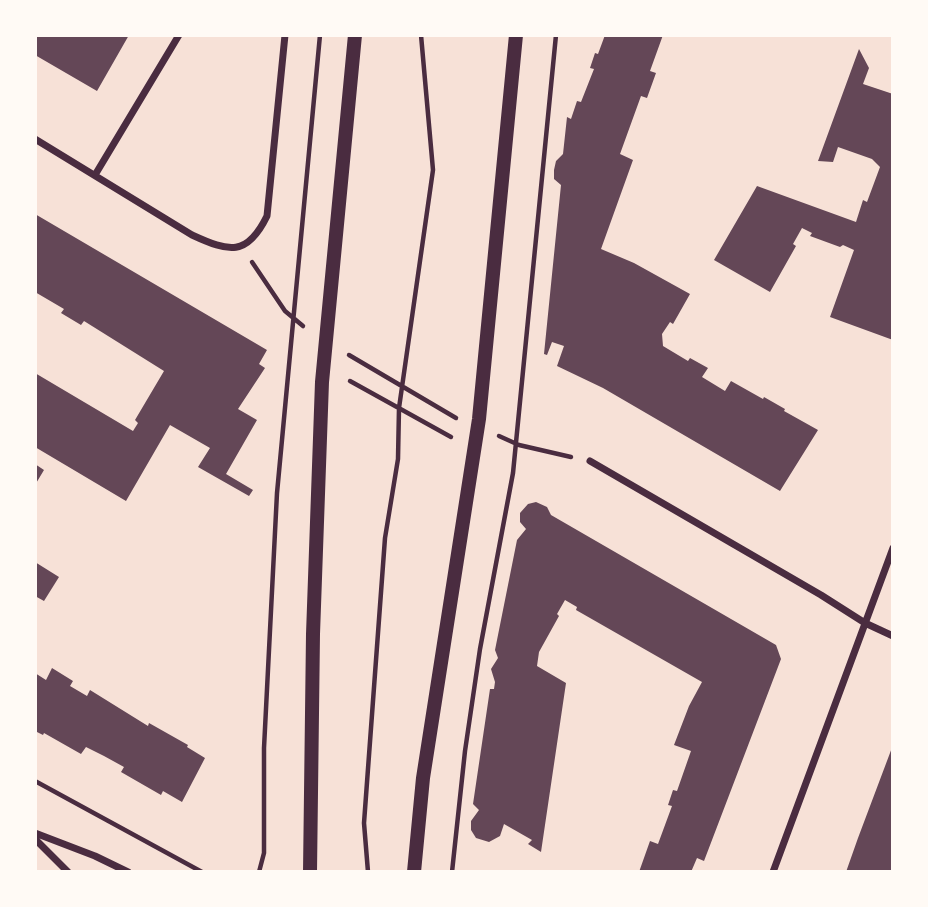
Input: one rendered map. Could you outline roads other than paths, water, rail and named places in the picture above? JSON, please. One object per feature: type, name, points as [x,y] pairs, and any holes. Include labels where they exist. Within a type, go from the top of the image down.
[{"type":"main road","points":[[310,872],[313,606],[322,382],[355,35]]},
{"type":"main road","points":[[414,872],[423,779],[479,419],[516,35]]},
{"type":"street","points":[[95,175],[179,35]]},
{"type":"street","points":[[35,139],[192,235],[230,249],[242,247],[258,234],[267,216],[285,35]]},
{"type":"street","points":[[590,461],[821,595],[865,624],[893,636]]},
{"type":"street","points":[[773,872],[893,548]]},
{"type":"street","points":[[35,833],[96,856],[128,872]]},
{"type":"street","points":[[35,839],[68,872]]}]
